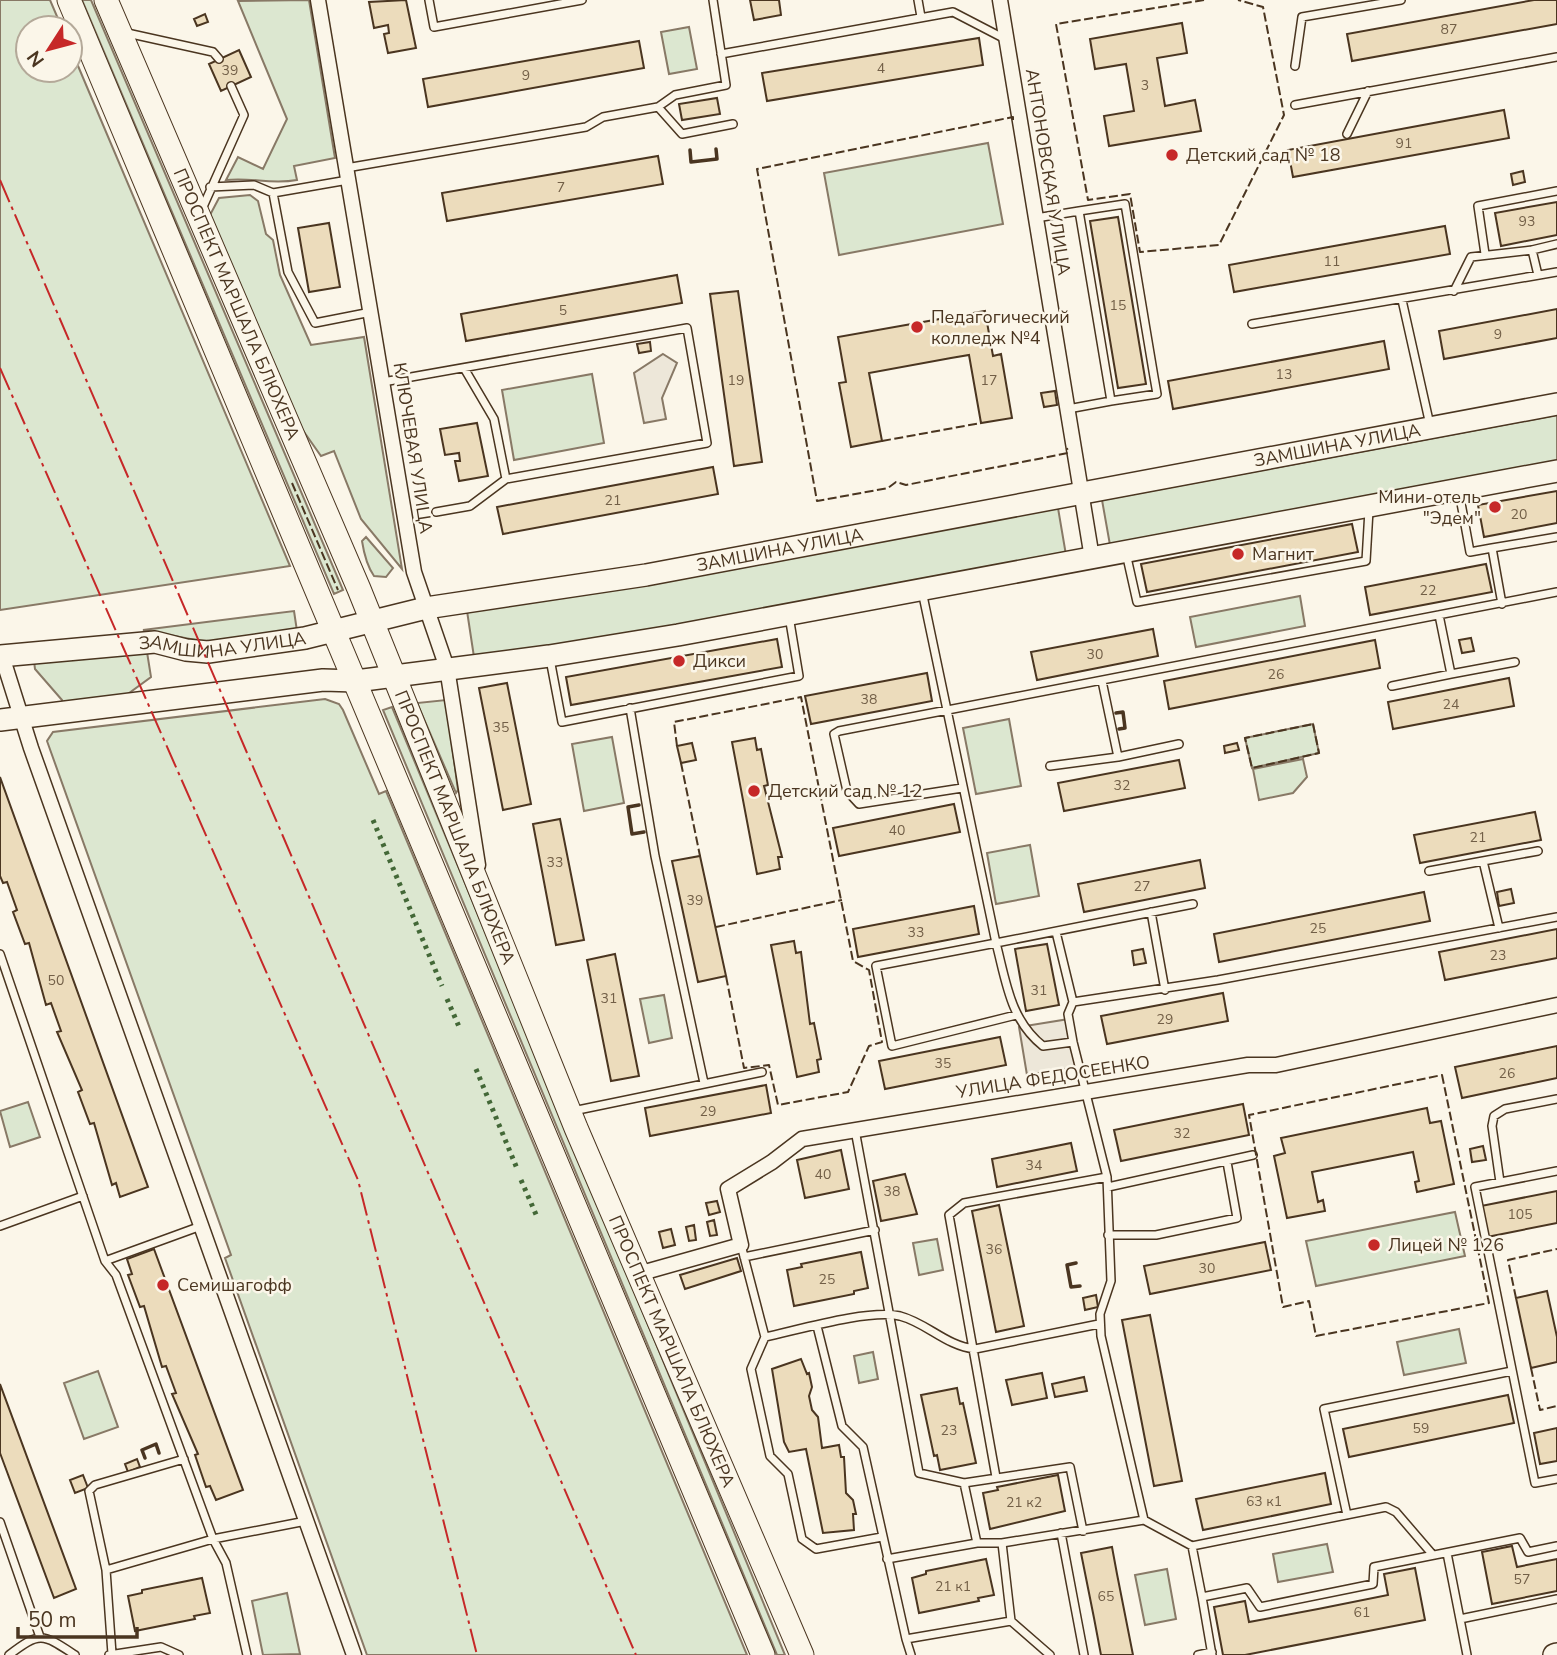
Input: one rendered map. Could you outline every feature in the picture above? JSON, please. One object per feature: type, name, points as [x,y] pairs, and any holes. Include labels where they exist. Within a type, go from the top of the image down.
[{"type":"main road","name":"ПРОСПЕКТ МАРШАЛА БЛЮХЕРА","points":[[69,0],[763,1655]]},
{"type":"main road","name":"ПРОСПЕКТ МАРШАЛА БЛЮХЕРА","points":[[106,0],[372,620],[569,1112],[802,1655]]},
{"type":"street","name":"КЛЮЧЕВАЯ УЛИЦА","points":[[318,0],[415,578],[447,668],[482,898]]},
{"type":"street","name":"АНТОНОВСКАЯ УЛИЦА","points":[[1000,0],[1092,558]]},
{"type":"street","name":"ЗАМШИНА УЛИЦА","points":[[1,656],[155,642],[186,650],[208,652],[336,632],[372,620],[426,608],[646,575],[1557,404]]},
{"type":"street","points":[[10,719],[323,680],[356,681],[549,656],[789,615],[1557,471]]},
{"type":"street","points":[[1,656],[10,719],[201,1226],[354,1655]]},
{"type":"street","name":"УЛИЦА ФЕДОСЕЕНКО","points":[[743,1251],[728,1189],[772,1162],[802,1139],[1248,1065],[1276,1065],[1557,1005]]},
{"type":"street","points":[[638,1274],[743,1251]]},
{"type":"lane","points":[[429,0],[434,27],[582,0]]},
{"type":"lane","points":[[210,187],[254,185],[273,193],[347,174],[586,127],[603,117],[658,107],[675,95],[726,85],[713,0]]},
{"type":"lane","points":[[918,0],[921,17]]},
{"type":"lane","points":[[1295,66],[1302,17],[1401,0]]},
{"type":"lane","points":[[721,54],[953,12],[1007,40]]},
{"type":"lane","points":[[120,32],[213,52],[219,59]]},
{"type":"lane","points":[[1295,105],[1557,57]]},
{"type":"lane","points":[[199,216],[244,115],[231,86]]},
{"type":"lane","points":[[1347,134],[1368,91]]},
{"type":"lane","points":[[658,107],[682,134],[733,124]]},
{"type":"lane","points":[[1485,254],[1478,206],[1557,191]]},
{"type":"lane","points":[[273,193],[288,272],[315,323],[371,313]]},
{"type":"lane","points":[[1036,218],[1125,204],[1157,394],[1067,409]]},
{"type":"lane","points":[[1079,211],[1111,401]]},
{"type":"lane","points":[[1454,291],[1471,257],[1532,250],[1557,244]]},
{"type":"lane","points":[[1532,250],[1538,275]]},
{"type":"lane","points":[[1252,324],[1557,272]]},
{"type":"lane","points":[[1402,300],[1431,429]]},
{"type":"lane","points":[[383,382],[687,328],[707,443],[506,479],[470,506],[436,512]]},
{"type":"lane","points":[[464,368],[494,419],[506,479]]},
{"type":"lane","points":[[1459,489],[1470,552],[1557,537]]},
{"type":"lane","points":[[1126,552],[1137,602],[1366,561],[1368,506]]},
{"type":"lane","points":[[1492,548],[1502,604]]},
{"type":"lane","points":[[922,590],[996,943],[1016,1014],[1043,1046],[1073,1042]]},
{"type":"lane","points":[[962,788],[859,804],[847,791],[834,740],[839,731],[1557,592]]},
{"type":"lane","points":[[549,656],[562,722],[799,676],[789,615]]},
{"type":"lane","points":[[1439,615],[1451,674]]},
{"type":"lane","points":[[1392,686],[1515,662]]},
{"type":"lane","points":[[1102,681],[1118,757]]},
{"type":"lane","points":[[630,708],[655,856],[704,1083]]},
{"type":"lane","points":[[1050,766],[1118,757],[1180,744]]},
{"type":"lane","points":[[1429,872],[1538,851]]},
{"type":"lane","points":[[1483,861],[1499,928]]},
{"type":"lane","points":[[1016,1014],[892,1046],[876,966],[1193,904]]},
{"type":"lane","points":[[1151,912],[1165,990]]},
{"type":"lane","points":[[1073,1002],[1165,990],[1557,917]]},
{"type":"lane","points":[[1056,932],[1073,1002],[1069,1014],[1073,1042],[1088,1091],[1107,1177],[1111,1281],[1099,1324],[1144,1520]]},
{"type":"lane","points":[[0,954],[105,1261],[116,1275],[213,1539],[226,1563],[247,1655]]},
{"type":"lane","points":[[569,1112],[762,1072]]},
{"type":"lane","points":[[1500,1182],[1492,1126],[1494,1116],[1505,1109],[1557,1100]]},
{"type":"lane","points":[[855,1129],[919,1473],[964,1483],[1070,1467],[1083,1531]]},
{"type":"lane","points":[[1108,1187],[1254,1155]]},
{"type":"lane","points":[[1108,1235],[1156,1235],[1237,1218],[1227,1162]]},
{"type":"lane","points":[[1557,1171],[1475,1186],[1535,1483],[1557,1479]]},
{"type":"lane","points":[[996,1477],[949,1215],[964,1203],[1107,1177]]},
{"type":"lane","points":[[0,1226],[83,1196]]},
{"type":"lane","points":[[105,1261],[201,1226]]},
{"type":"lane","points":[[875,1230],[743,1251],[765,1337],[751,1369],[770,1456],[788,1474],[802,1539],[816,1549],[882,1537]]},
{"type":"lane","points":[[765,1337],[870,1316],[900,1316],[959,1347],[975,1349],[1099,1324]]},
{"type":"lane","points":[[817,1326],[842,1426],[863,1447],[911,1655]]},
{"type":"lane","points":[[1347,1515],[1324,1409],[1512,1371]]},
{"type":"lane","points":[[179,1655],[161,1647],[110,1654],[106,1570],[89,1492],[94,1485],[184,1459]]},
{"type":"lane","points":[[964,1483],[977,1543]]},
{"type":"lane","points":[[887,1559],[977,1543],[1002,1543],[1144,1520],[1192,1546],[1386,1507],[1396,1512],[1433,1555]]},
{"type":"lane","points":[[106,1570],[213,1539],[306,1521]]},
{"type":"lane","points":[[0,1522],[40,1637]]},
{"type":"lane","points":[[1061,1534],[1084,1655]]},
{"type":"lane","points":[[1202,1597],[1248,1588],[1260,1607],[1373,1584],[1374,1567],[1520,1538],[1528,1552],[1557,1546]]},
{"type":"lane","points":[[1002,1543],[1011,1621],[1050,1655]]},
{"type":"lane","points":[[1192,1546],[1212,1654],[1198,1655]]},
{"type":"lane","points":[[1447,1553],[1467,1655]]},
{"type":"lane","points":[[1460,1619],[1557,1599]]},
{"type":"lane","points":[[906,1639],[1011,1621]]},
{"type":"lane","points":[[9,1655],[30,1639],[40,1637],[48,1637],[75,1655]]},
{"type":"green space","points":[[0,0],[50,0],[56,14],[14,14],[14,84],[84,84],[84,80],[290,566],[0,610]]},
{"type":"green space","points":[[82,0],[91,0],[343,590],[334,594]]},
{"type":"green space","points":[[309,0],[335,158],[294,166],[297,180],[226,180],[238,157],[263,169],[287,119],[238,1]]},
{"type":"green space","points":[[689,27],[697,69],[669,74],[661,32]]},
{"type":"green space","points":[[988,143],[1003,224],[839,255],[824,173]]},
{"type":"green space","points":[[250,195],[258,201],[266,234],[273,240],[280,275],[311,345],[364,337],[402,569],[361,519],[334,451],[321,456],[302,429],[210,215],[219,198]]},
{"type":"green space","points":[[592,374],[604,443],[514,460],[502,390]]},
{"type":"green space","points":[[1557,415],[1557,462],[1110,545],[1102,500]]},
{"type":"green space","points":[[1058,508],[1066,555],[666,628],[474,657],[467,611]]},
{"type":"green space","points":[[366,537],[393,568],[386,577],[374,576],[369,568],[362,541]]},
{"type":"green space","points":[[1300,596],[1305,626],[1196,647],[1190,617]]},
{"type":"green space","points":[[294,611],[297,631],[206,642],[143,630]]},
{"type":"green space","points":[[147,652],[151,677],[125,696],[63,705],[62,700],[35,669],[34,661]]},
{"type":"green space","points":[[325,699],[339,704],[343,710],[379,794],[386,791],[747,1655],[367,1655],[225,1258],[231,1255],[47,741],[53,732]]},
{"type":"green space","points":[[446,700],[458,790],[456,793],[417,703]]},
{"type":"green space","points":[[392,707],[785,1655],[777,1655],[383,710]]},
{"type":"green space","points":[[1009,719],[1021,786],[976,794],[963,728]]},
{"type":"green space","points":[[1313,724],[1319,753],[1252,768],[1245,738]]},
{"type":"green space","points":[[612,737],[624,803],[584,811],[572,744]]},
{"type":"green space","points":[[1303,759],[1307,777],[1293,793],[1259,800],[1253,769]]},
{"type":"green space","points":[[1030,845],[1039,896],[996,904],[987,853]]},
{"type":"green space","points":[[664,995],[672,1038],[649,1043],[640,999]]},
{"type":"green space","points":[[28,1102],[40,1137],[10,1147],[0,1111]]},
{"type":"green space","points":[[1455,1212],[1465,1256],[1316,1286],[1306,1241]]},
{"type":"green space","points":[[937,1239],[943,1270],[919,1275],[913,1243]]},
{"type":"green space","points":[[1459,1329],[1466,1363],[1404,1375],[1397,1342]]},
{"type":"green space","points":[[873,1352],[878,1379],[859,1383],[854,1356]]},
{"type":"green space","points":[[98,1371],[118,1427],[84,1439],[64,1383]]},
{"type":"green space","points":[[1327,1544],[1333,1572],[1278,1582],[1273,1554]]},
{"type":"green space","points":[[1167,1569],[1176,1619],[1145,1625],[1135,1575]]},
{"type":"green space","points":[[287,1593],[300,1654],[263,1655],[252,1601]]},
{"type":"shaded area","points":[[663,354],[677,363],[662,398],[666,419],[644,423],[634,373]]},
{"type":"shaded area","points":[[1069,1019],[1077,1067],[1027,1075],[1019,1027]]},
{"type":"building","points":[[406,0],[416,48],[388,53],[384,34],[389,33],[388,25],[374,28],[369,2]]},
{"type":"building","points":[[750,0],[779,0],[781,15],[754,20]]},
{"type":"building","points":[[1534,0],[1557,0],[1557,24],[1352,61],[1347,34]]},
{"type":"building","points":[[205,14],[208,22],[197,26],[194,19]]},
{"type":"building","points":[[1182,23],[1187,53],[1157,58],[1165,106],[1195,100],[1201,131],[1109,146],[1104,116],[1134,111],[1126,64],[1095,69],[1090,39]]},
{"type":"building","points":[[979,38],[983,65],[767,101],[762,73]]},
{"type":"building","points":[[639,41],[644,68],[428,107],[423,79]]},
{"type":"building","points":[[239,50],[251,77],[221,91],[209,64]]},
{"type":"building","points":[[717,98],[720,114],[682,120],[679,104]]},
{"type":"building","points":[[1504,110],[1509,138],[1293,177],[1288,150]]},
{"type":"building","points":[[658,156],[663,184],[447,221],[442,193]]},
{"type":"building","points":[[1523,171],[1525,182],[1513,185],[1511,174]]},
{"type":"building","points":[[1557,202],[1557,235],[1501,246],[1495,213]]},
{"type":"building","points":[[1118,217],[1146,384],[1118,388],[1090,221]]},
{"type":"building","points":[[329,223],[340,287],[309,292],[298,228]]},
{"type":"building","points":[[1445,226],[1450,254],[1234,292],[1229,265]]},
{"type":"building","points":[[677,275],[682,303],[466,341],[461,314]]},
{"type":"building","points":[[738,291],[762,462],[734,466],[710,294]]},
{"type":"building","points":[[1557,309],[1557,338],[1444,359],[1439,331]]},
{"type":"building","points":[[985,311],[993,356],[1001,354],[1012,418],[981,423],[969,355],[951,358],[869,373],[882,441],[851,447],[839,383],[846,382],[838,337]]},
{"type":"building","points":[[1384,341],[1389,369],[1173,409],[1168,381]]},
{"type":"building","points":[[650,342],[651,351],[639,353],[637,344]]},
{"type":"building","points":[[1055,391],[1057,405],[1044,407],[1041,393]]},
{"type":"building","points":[[477,423],[488,476],[459,481],[455,461],[460,461],[459,453],[445,455],[440,429]]},
{"type":"building","points":[[713,467],[718,494],[503,534],[497,507]]},
{"type":"building","points":[[1557,491],[1557,523],[1484,537],[1478,505]]},
{"type":"building","points":[[1352,524],[1358,552],[1147,592],[1141,564]]},
{"type":"building","points":[[1486,564],[1492,592],[1370,615],[1365,587]]},
{"type":"building","points":[[1153,629],[1158,656],[1037,680],[1031,652]]},
{"type":"building","points":[[1471,638],[1474,651],[1462,653],[1459,640]]},
{"type":"building","points":[[777,639],[782,667],[571,705],[566,677]]},
{"type":"building","points":[[1375,640],[1380,668],[1169,709],[1164,681]]},
{"type":"building","points":[[927,673],[932,701],[811,724],[805,696]]},
{"type":"building","points":[[1509,678],[1514,706],[1393,729],[1388,702]]},
{"type":"building","points":[[507,683],[531,804],[503,810],[479,688]]},
{"type":"building","points":[[755,738],[757,750],[761,749],[768,785],[764,786],[782,857],[778,857],[780,869],[757,874],[732,742]]},
{"type":"building","points":[[692,743],[696,760],[681,763],[677,746]]},
{"type":"building","points":[[1237,743],[1239,750],[1225,753],[1224,746]]},
{"type":"building","points":[[1179,760],[1185,788],[1064,811],[1058,783]]},
{"type":"building","points":[[0,777],[148,1187],[120,1197],[116,1183],[112,1185],[94,1123],[90,1124],[78,1092],[82,1090],[57,1032],[61,1031],[51,1003],[46,1005],[29,943],[25,944],[13,912],[17,910],[7,882],[3,883],[0,876]]},
{"type":"building","points":[[954,804],[960,832],[839,856],[833,828]]},
{"type":"building","points":[[1535,812],[1541,840],[1420,863],[1414,835]]},
{"type":"building","points":[[560,819],[584,940],[556,945],[533,824]]},
{"type":"building","points":[[700,856],[726,976],[698,982],[672,861]]},
{"type":"building","points":[[1200,860],[1205,888],[1084,912],[1078,884]]},
{"type":"building","points":[[1511,889],[1514,903],[1499,906],[1497,892]]},
{"type":"building","points":[[1424,892],[1430,921],[1219,962],[1214,934]]},
{"type":"building","points":[[974,906],[979,934],[858,957],[853,929]]},
{"type":"building","points":[[1557,929],[1557,958],[1445,980],[1439,952]]},
{"type":"building","points":[[794,941],[796,953],[801,952],[810,1024],[814,1023],[821,1059],[817,1060],[819,1072],[797,1077],[771,945]]},
{"type":"building","points":[[1047,944],[1059,1005],[1026,1011],[1015,949]]},
{"type":"building","points":[[1143,949],[1146,963],[1134,965],[1132,951]]},
{"type":"building","points":[[615,954],[639,1076],[611,1081],[587,960]]},
{"type":"building","points":[[1223,993],[1228,1021],[1107,1044],[1101,1016]]},
{"type":"building","points":[[1000,1037],[1006,1065],[885,1089],[879,1061]]},
{"type":"building","points":[[1557,1046],[1557,1078],[1462,1098],[1455,1067]]},
{"type":"building","points":[[766,1085],[771,1113],[650,1136],[645,1108]]},
{"type":"building","points":[[1243,1104],[1249,1135],[1121,1161],[1114,1130]]},
{"type":"building","points":[[1427,1108],[1430,1123],[1441,1121],[1454,1184],[1417,1192],[1415,1182],[1419,1181],[1413,1152],[1312,1172],[1318,1202],[1323,1200],[1325,1211],[1287,1218],[1274,1156],[1285,1153],[1281,1138]]},
{"type":"building","points":[[1071,1143],[1077,1171],[997,1187],[992,1159]]},
{"type":"building","points":[[1483,1146],[1486,1160],[1472,1162],[1470,1149]]},
{"type":"building","points":[[841,1150],[849,1189],[805,1198],[797,1160]]},
{"type":"building","points":[[905,1174],[917,1214],[881,1221],[873,1181]]},
{"type":"building","points":[[1557,1191],[1557,1223],[1487,1237],[1481,1206]]},
{"type":"building","points":[[717,1201],[720,1212],[709,1215],[706,1203]]},
{"type":"building","points":[[999,1205],[1024,1326],[996,1332],[972,1211]]},
{"type":"building","points":[[714,1220],[717,1235],[710,1236],[707,1222]]},
{"type":"building","points":[[694,1225],[696,1240],[689,1241],[686,1227]]},
{"type":"building","points":[[671,1229],[675,1245],[663,1248],[659,1232]]},
{"type":"building","points":[[1265,1242],[1271,1270],[1150,1294],[1144,1266]]},
{"type":"building","points":[[154,1249],[243,1490],[216,1500],[210,1486],[206,1487],[195,1455],[198,1454],[172,1394],[176,1393],[166,1366],[162,1367],[144,1306],[140,1307],[128,1275],[132,1274],[127,1259]]},
{"type":"building","points":[[861,1252],[868,1288],[854,1291],[854,1294],[794,1306],[787,1270],[802,1267],[801,1264]]},
{"type":"building","points":[[737,1258],[741,1271],[685,1289],[680,1275]]},
{"type":"building","points":[[1547,1291],[1557,1337],[1557,1362],[1531,1368],[1516,1298]]},
{"type":"building","points":[[1096,1295],[1098,1307],[1085,1310],[1083,1298]]},
{"type":"building","points":[[1150,1315],[1182,1481],[1154,1486],[1122,1320]]},
{"type":"building","points":[[801,1359],[807,1374],[809,1373],[812,1387],[809,1396],[812,1410],[818,1417],[822,1448],[839,1445],[841,1457],[844,1457],[846,1493],[853,1500],[856,1514],[853,1514],[854,1530],[823,1533],[806,1449],[789,1452],[784,1442],[772,1369]]},
{"type":"building","points":[[1042,1373],[1047,1398],[1012,1405],[1006,1380]]},
{"type":"building","points":[[1084,1377],[1087,1391],[1055,1397],[1052,1384]]},
{"type":"building","points":[[0,1384],[76,1589],[54,1598],[0,1453]]},
{"type":"building","points":[[957,1388],[960,1404],[963,1403],[976,1463],[940,1470],[937,1455],[934,1456],[921,1395]]},
{"type":"building","points":[[1508,1395],[1514,1423],[1349,1457],[1343,1429]]},
{"type":"building","points":[[1557,1428],[1557,1461],[1540,1464],[1534,1433]]},
{"type":"building","points":[[137,1459],[140,1467],[128,1472],[125,1464]]},
{"type":"building","points":[[1325,1473],[1331,1504],[1203,1530],[1196,1499]]},
{"type":"building","points":[[83,1475],[88,1488],[75,1493],[70,1480]]},
{"type":"building","points":[[1058,1475],[1065,1511],[990,1529],[983,1493],[998,1490],[997,1487]]},
{"type":"building","points":[[1512,1546],[1517,1567],[1557,1559],[1557,1591],[1492,1604],[1482,1552]]},
{"type":"building","points":[[1112,1547],[1133,1655],[1101,1655],[1081,1553]]},
{"type":"building","points":[[986,1559],[994,1595],[978,1598],[979,1601],[919,1613],[912,1578],[926,1574],[926,1571]]},
{"type":"building","points":[[1415,1568],[1425,1620],[1245,1655],[1223,1655],[1214,1607],[1245,1601],[1249,1622],[1318,1609],[1388,1595],[1384,1574]]},
{"type":"building","points":[[202,1578],[210,1613],[194,1616],[195,1619],[135,1631],[128,1596],[142,1593],[142,1590]]},
{"type":"hedge","points":[[373,820],[442,986]]},
{"type":"hedge","points":[[447,999],[460,1029]]},
{"type":"hedge","points":[[476,1069],[518,1171]]},
{"type":"hedge","points":[[521,1180],[538,1219]]},
{"type":"fence","points":[[1204,0],[1056,24],[1088,200],[1130,194],[1140,252],[1219,245],[1284,115],[1263,7],[1238,0]]},
{"type":"fence","points":[[1013,120],[1013,117],[757,169],[817,501],[888,488],[896,482],[906,485],[1068,453],[1067,448]]},
{"type":"fence","points":[[882,441],[981,423]]},
{"type":"fence","points":[[292,483],[338,590]]},
{"type":"fence","points":[[677,746],[674,722],[801,697],[853,961],[869,970],[882,1042],[869,1046],[848,1092],[778,1105],[769,1065],[744,1068],[726,976]]},
{"type":"fence","points":[[1313,724],[1319,753],[1252,768],[1245,738],[1313,724]]},
{"type":"fence","points":[[681,763],[700,856]]},
{"type":"fence","points":[[716,927],[842,900]]},
{"type":"fence","points":[[1442,1075],[1489,1303],[1316,1336],[1309,1301],[1283,1307],[1249,1115],[1442,1075]]},
{"type":"fence","points":[[1516,1298],[1508,1260],[1557,1249]]},
{"type":"fence","points":[[1531,1368],[1540,1410],[1557,1406]]},
{"type":"wall","points":[[690,150],[691,162],[717,159],[716,149]]},
{"type":"wall","points":[[1116,713],[1123,712],[1125,728],[1119,729]]},
{"type":"wall","points":[[639,805],[628,807],[632,834],[644,832]]},
{"type":"wall","points":[[1076,1263],[1067,1265],[1071,1287],[1080,1286]]},
{"type":"wall","points":[[145,1458],[142,1450],[156,1444],[159,1453]]},
{"type":"power","points":[[0,180],[636,1655]]},
{"type":"power","points":[[0,368],[358,1180],[477,1655]]},
{"type":"place","name":"Детский сад № 18","points":[[1172,155]]},
{"type":"place","name":"Педагогический колледж №4","points":[[917,327]]},
{"type":"place","name":"Мини-отель \"Эдем\"","points":[[1495,507]]},
{"type":"place","name":"Магнит","points":[[1238,554]]},
{"type":"place","name":"Дикси","points":[[679,661]]},
{"type":"place","name":"Детский сад № 12","points":[[754,791]]},
{"type":"place","name":"Лицей № 126","points":[[1374,1245]]},
{"type":"place","name":"Семишагофф","points":[[163,1285]]}]
